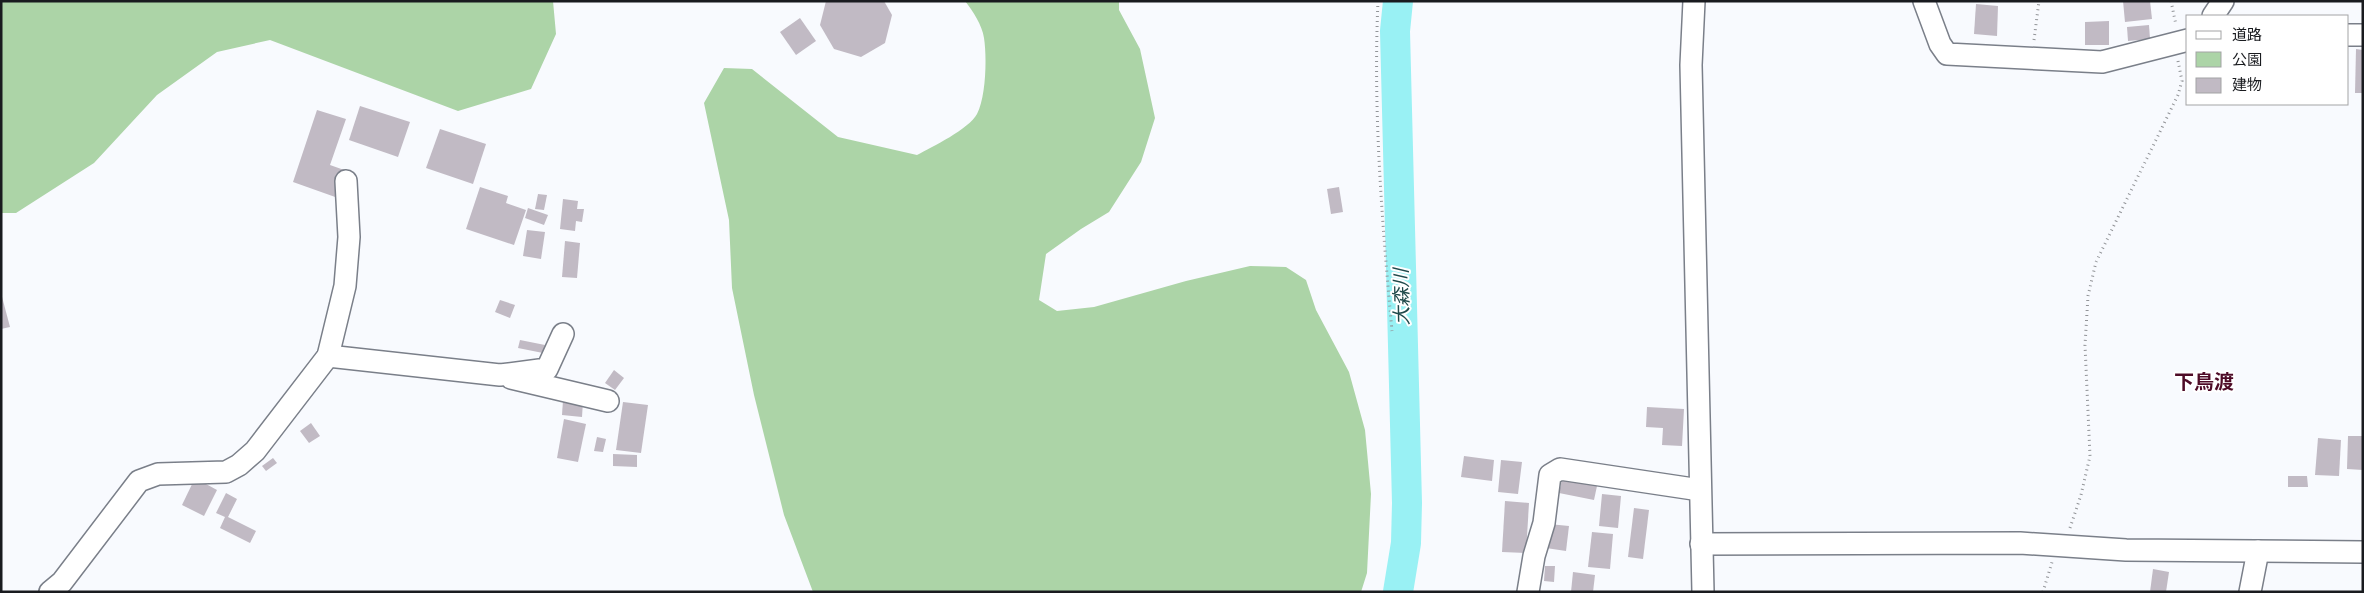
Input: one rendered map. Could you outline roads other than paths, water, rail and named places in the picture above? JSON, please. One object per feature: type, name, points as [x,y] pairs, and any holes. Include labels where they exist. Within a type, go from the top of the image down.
[{"type":"street","points":[[1694,1],[1692,64],[1702,592]]},
{"type":"street","points":[[1924,1],[1940,44],[1946,54],[2102,62],[2184,41]]},
{"type":"street","points":[[2215,15],[2223,1]]},
{"type":"street","points":[[2349,35],[2363,36]]},
{"type":"street","points":[[50,592],[62,582],[139,481],[158,474],[226,472],[239,465],[255,451],[328,356],[345,286],[349,237],[346,181]]},
{"type":"street","points":[[500,375],[547,369],[563,334]]},
{"type":"street","points":[[328,356],[500,375],[608,401]]},
{"type":"street","points":[[1528,592],[1534,556],[1544,523],[1550,475],[1560,469],[1700,490]]},
{"type":"street","points":[[1701,544],[2020,543],[2126,550],[2363,552]]},
{"type":"street","points":[[2250,592],[2258,551]]},
{"type":"waterway","name":"大森川","points":[[1398,1],[1395,31],[1407,503],[1406,543],[1398,592]]},
{"type":"district","name":"下鳥渡","points":[[2204,382]]}]
